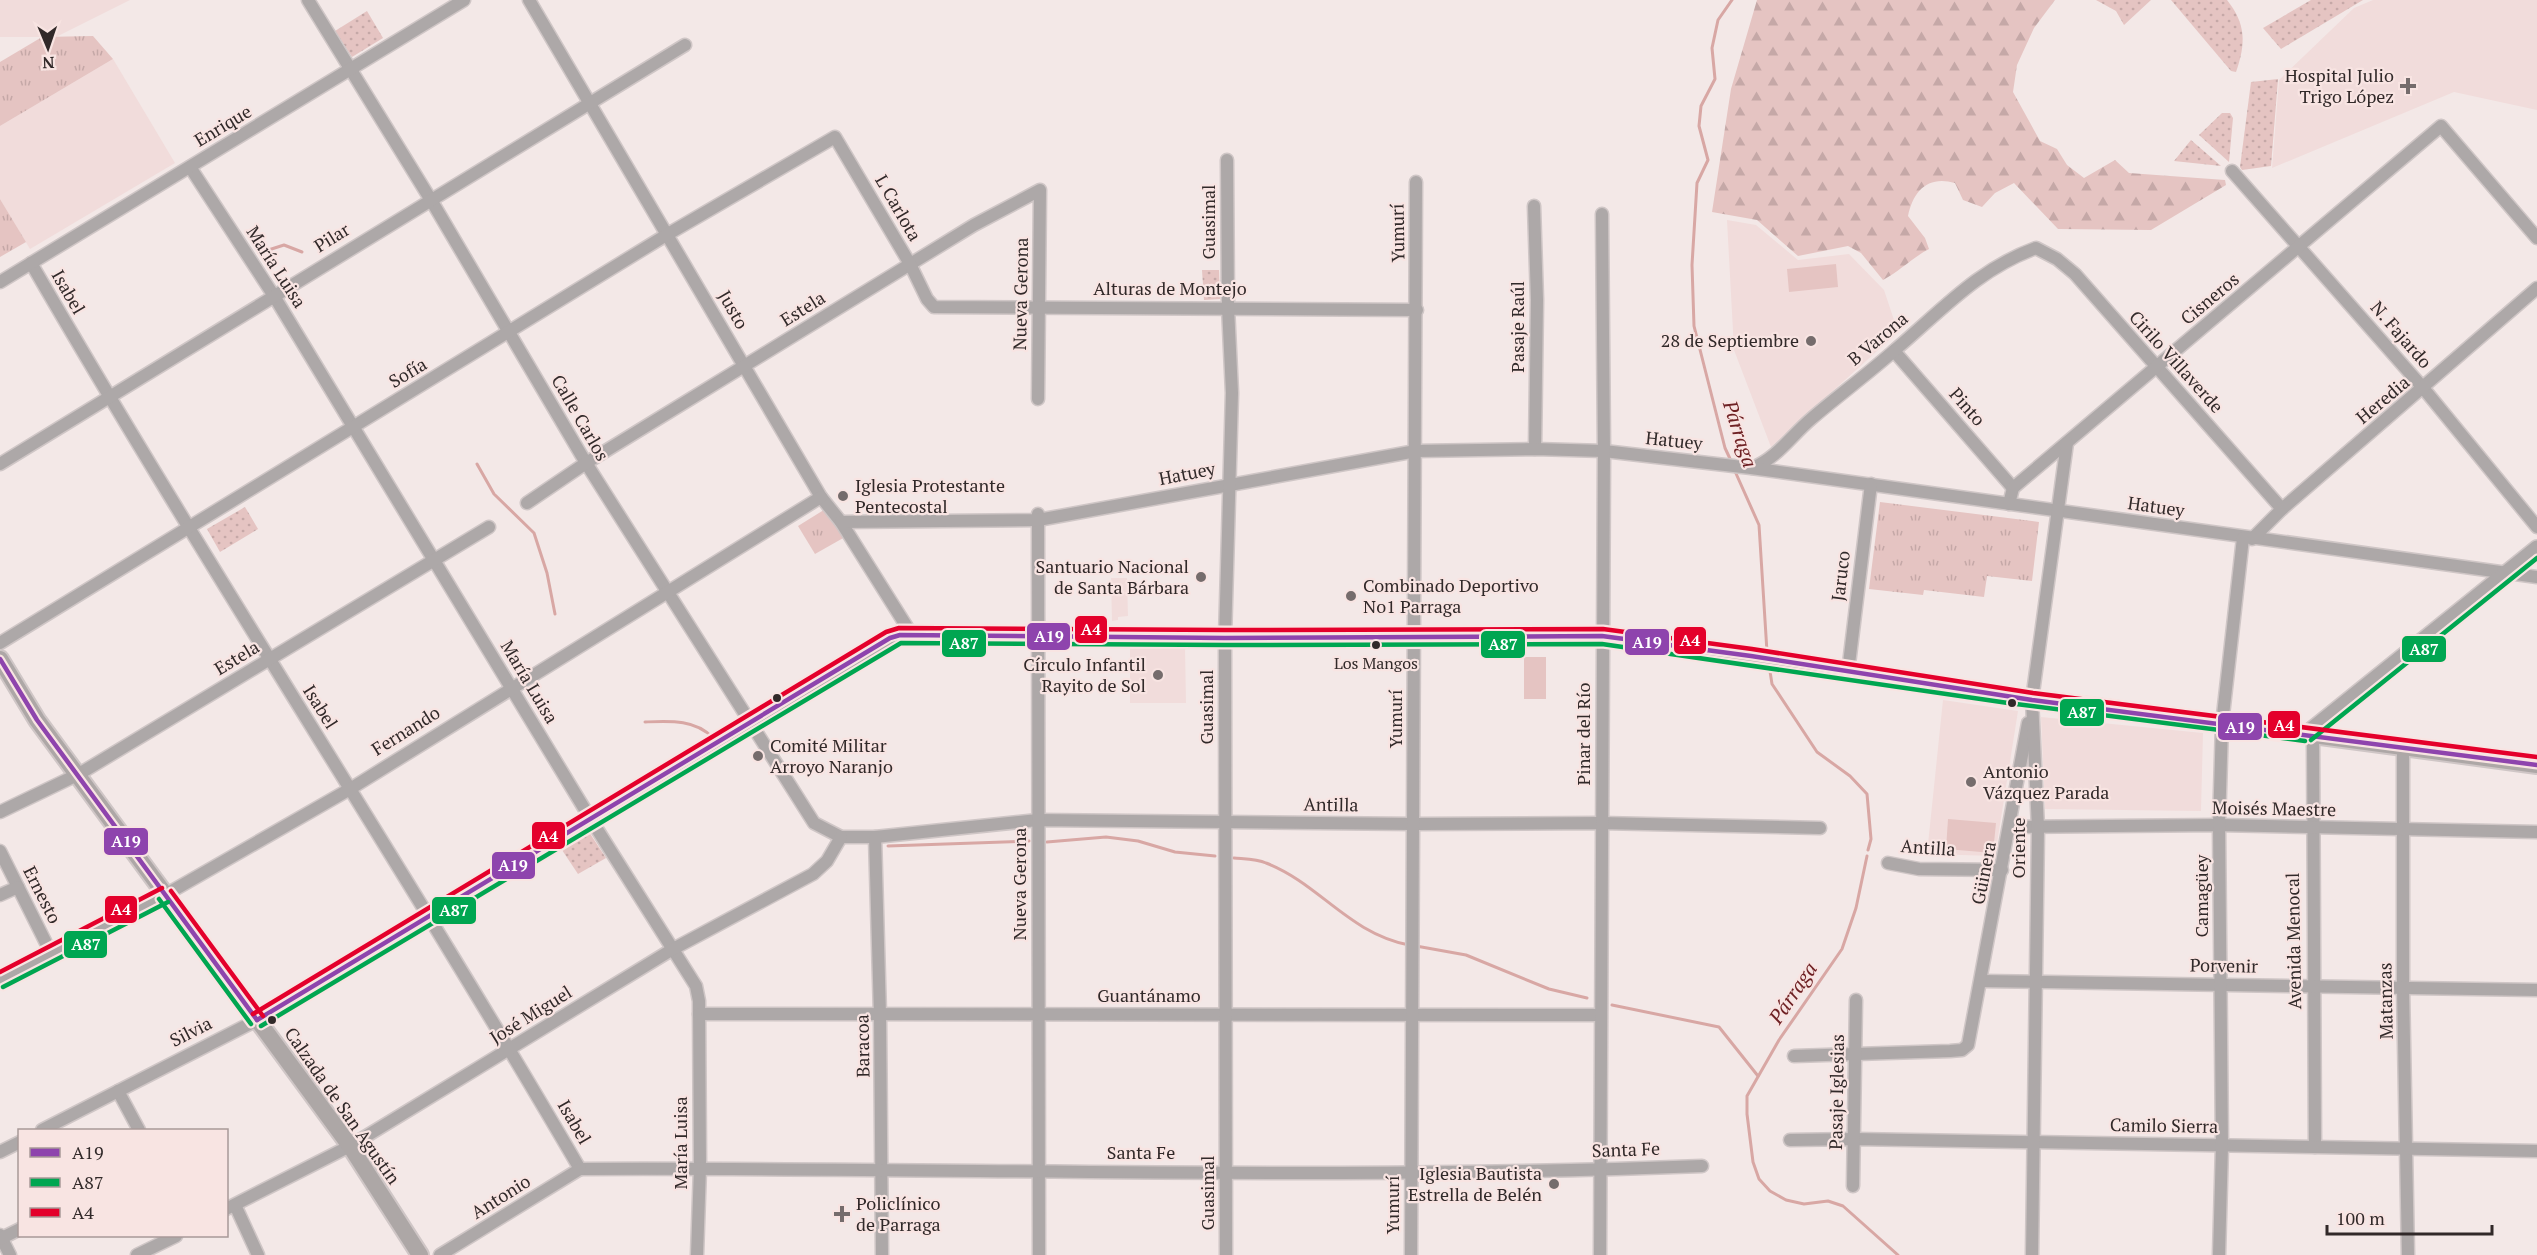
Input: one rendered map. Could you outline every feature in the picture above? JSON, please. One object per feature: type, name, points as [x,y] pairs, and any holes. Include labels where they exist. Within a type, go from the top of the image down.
[{"type":"main road","name":"Silvia","points":[[257,1020],[890,638],[912,635],[1039,638],[1602,636],[1751,656],[2032,700],[2537,765]]},
{"type":"main road","name":"Calzada de San Agustín","points":[[0,659],[37,720],[79,774],[350,1146],[420,1255]]},
{"type":"street","name":"Calle Carlos","points":[[308,0],[431,199],[585,463],[814,823],[841,837]]},
{"type":"street","name":"Enrique","points":[[0,282],[464,0]]},
{"type":"street","name":"Justo","points":[[529,0],[821,497],[841,522],[912,635]]},
{"type":"street","name":"Pilar","points":[[0,464],[685,45]]},
{"type":"street","name":"Cisneros","points":[[2013,488],[2301,247],[2441,126],[2537,238]]},
{"type":"street","name":"Sofía","points":[[0,643],[668,234],[835,137]]},
{"type":"street","name":"L Carlota","points":[[835,137],[910,264],[927,299]]},
{"type":"street","name":"Guasimal","points":[[1226,1255],[1225,638],[1232,393],[1228,307],[1227,160]]},
{"type":"street","name":"María Luisa","points":[[190,167],[274,296],[590,818],[696,986],[699,1014],[700,1168],[697,1255]]},
{"type":"street","name":"N. Fajardo","points":[[2232,171],[2424,388],[2537,527]]},
{"type":"street","name":"Yumurí","points":[[1411,1255],[1416,182]]},
{"type":"street","name":"Estela","points":[[527,503],[585,463],[910,264],[974,225],[1040,190]]},
{"type":"street","name":"Nueva Gerona","points":[[1038,399],[1040,190]]},
{"type":"street","name":"Pasaje Raúl","points":[[1534,206],[1537,300],[1535,449]]},
{"type":"street","name":"Pinar del Río","points":[[1600,1255],[1599,1015],[1604,452],[1602,214]]},
{"type":"street","name":"Cirilo Villaverde","points":[[2036,248],[2057,259],[2075,274],[2282,509]]},
{"type":"street","name":"B Varona","points":[[1751,468],[1764,463],[1810,419],[1894,351],[1980,274],[2009,258],[2036,248]]},
{"type":"street","name":"Isabel","points":[[31,263],[109,398],[430,917],[580,1169]]},
{"type":"street","name":"Heredia","points":[[2248,538],[2537,288]]},
{"type":"street","name":"Alturas de Montejo","points":[[927,299],[934,307],[1417,309]]},
{"type":"street","name":"Pinto","points":[[1894,351],[2013,488]]},
{"type":"street","name":"Oriente","points":[[2032,1255],[2038,828],[2032,700],[2067,443]]},
{"type":"street","name":"Hatuey","points":[[841,522],[1038,517],[1416,451],[1535,449],[1604,452],[1751,468],[2537,578]]},
{"type":"street","name":"Jaruco","points":[[1848,672],[1870,484]]},
{"type":"street","points":[[2009,504],[2013,488]]},
{"type":"street","name":"Fernando","points":[[0,980],[165,895],[351,789],[512,688],[669,594],[821,497]]},
{"type":"street","name":"Nueva Gerona","points":[[1038,517],[1039,1255]]},
{"type":"street","name":"Estela","points":[[0,812],[79,774],[489,527]]},
{"type":"street","name":"Camagüey","points":[[2219,1255],[2222,1146],[2220,825],[2222,724],[2248,538]]},
{"type":"street","points":[[2309,735],[2503,573],[2537,548]]},
{"type":"street","name":"Güinera","points":[[1856,1053],[1962,1050],[1971,1037],[2011,827],[2032,700]]},
{"type":"street","name":"Avenida Menocal","points":[[2309,735],[2313,828],[2315,1147]]},
{"type":"street","name":"Matanzas","points":[[2403,747],[2403,988],[2408,1148],[2408,1255]]},
{"type":"street","name":"Antilla","points":[[841,837],[875,837],[1038,820],[1414,824],[1601,823],[1820,828]]},
{"type":"street","name":"Moisés Maestre","points":[[2011,827],[2220,825],[2537,832]]},
{"type":"street","name":"José Miguel","points":[[231,1207],[350,1146],[673,949],[813,874],[827,861],[841,837]]},
{"type":"street","name":"Baracoa","points":[[875,837],[883,1171],[882,1255]]},
{"type":"street","name":"Ernesto","points":[[0,851],[52,955]]},
{"type":"street","name":"Antilla","points":[[1888,863],[1919,869],[2002,870]]},
{"type":"street","points":[[0,895],[18,886]]},
{"type":"street","name":"Porvenir","points":[[1982,981],[2537,990]]},
{"type":"street","name":"Pasaje Iglesias","points":[[1853,1186],[1856,1000]]},
{"type":"street","name":"Guantánamo","points":[[699,1014],[1599,1015]]},
{"type":"street","name":"Silvia","points":[[46,1129],[257,1020]]},
{"type":"street","points":[[1794,1056],[1856,1053]]},
{"type":"street","points":[[118,1091],[138,1129]]},
{"type":"street","name":"Camilo Sierra","points":[[1790,1140],[1855,1139],[2537,1151]]},
{"type":"street","points":[[0,1152],[18,1143]]},
{"type":"street","name":"Santa Fe","points":[[580,1169],[1227,1172],[1601,1170],[1702,1166]]},
{"type":"street","name":"Antonio","points":[[440,1255],[580,1169]]},
{"type":"street","points":[[231,1207],[258,1255]]},
{"type":"street","points":[[10,1255],[0,1237],[18,1230]]},
{"type":"street","points":[[137,1255],[174,1237]]},
{"type":"shaded area","points":[[0,0],[130,0],[56,37],[0,37]]},
{"type":"shaded area","name":"Hospital Julio Trigo López","points":[[2373,0],[2537,0],[2537,110],[2454,92],[2272,168],[2279,80],[2354,8]]},
{"type":"shaded area","points":[[113,59],[175,163],[30,249],[0,199],[0,126]]},
{"type":"shaded area","name":"28 de Septiembre","points":[[1727,220],[1756,225],[1798,260],[1849,254],[1884,290],[1898,332],[1771,447],[1734,350]]},
{"type":"shaded area","points":[[1111,578],[1127,578],[1128,616],[1118,617],[1118,620],[1112,621]]},
{"type":"shaded area","name":"Círculo Infantil Rayito de Sol","points":[[1185,647],[1186,703],[1130,703],[1130,648]]},
{"type":"shaded area","name":"Antonio Vázquez Parada","points":[[1943,700],[2018,711],[1995,856],[1927,854]]},
{"type":"shaded area","points":[[2041,717],[2203,733],[2201,811],[2045,809]]},
{"type":"green space","points":[[1757,0],[2055,0],[2034,28],[2017,65],[2013,92],[2040,141],[2057,149],[2067,165],[2084,178],[2115,160],[2129,173],[2225,180],[2226,185],[2151,230],[2058,229],[2014,183],[1995,193],[1982,207],[1963,200],[1955,183],[1937,181],[1923,187],[1918,192],[1908,216],[1925,238],[1929,249],[1883,280],[1861,253],[1848,246],[1798,256],[1757,220],[1712,212],[1731,89]]},
{"type":"green space","points":[[2096,0],[2151,0],[2124,25],[2116,11]]},
{"type":"green space","points":[[2171,0],[2227,0],[2238,17],[2242,34],[2243,43],[2236,72],[2231,71]]},
{"type":"green space","points":[[2311,0],[2363,0],[2281,49],[2263,28]]},
{"type":"green space","points":[[367,11],[383,38],[352,57],[335,31]]},
{"type":"green space","points":[[93,36],[113,59],[0,126],[0,62],[42,37]]},
{"type":"green space","points":[[2278,79],[2271,166],[2242,170],[2240,167],[2251,82]]},
{"type":"green space","points":[[2222,113],[2230,113],[2233,118],[2229,162],[2199,135]]},
{"type":"green space","points":[[2191,140],[2221,166],[2174,161]]},
{"type":"green space","points":[[0,199],[26,242],[0,257]]},
{"type":"green space","points":[[1836,264],[1838,287],[1789,292],[1787,269]]},
{"type":"green space","points":[[1202,270],[1219,270],[1220,299],[1204,300]]},
{"type":"green space","points":[[1880,502],[2039,522],[2032,581],[1987,576],[1984,597],[1924,590],[1923,595],[1869,589]]},
{"type":"green space","points":[[245,507],[258,529],[220,552],[207,529]]},
{"type":"green space","points":[[827,508],[845,537],[815,554],[798,526]]},
{"type":"green space","points":[[1524,657],[1546,657],[1546,699],[1524,699]]},
{"type":"green space","points":[[1948,819],[1996,823],[1993,853],[1946,849]]},
{"type":"green space","points":[[589,832],[606,858],[578,874],[562,850]]},
{"type":"waterway","name":"Párraga","points":[[1732,0],[1718,20],[1712,48],[1715,79],[1701,106],[1699,126],[1708,160],[1697,183],[1692,265],[1694,326],[1725,448],[1732,463]]},
{"type":"waterway","points":[[259,253],[284,245],[302,252]]},
{"type":"waterway","points":[[477,464],[494,494],[534,533],[547,573],[555,614]]},
{"type":"waterway","name":"Párraga","points":[[1734,469],[1759,525],[1767,652]]},
{"type":"waterway","name":"Párraga","points":[[1769,665],[1772,684],[1817,752],[1850,776],[1867,794],[1871,839],[1868,850]]},
{"type":"waterway","points":[[645,722],[682,722],[699,727],[713,738]]},
{"type":"waterway","points":[[1047,842],[1106,837],[1138,841],[1175,852],[1215,856]]},
{"type":"waterway","points":[[888,846],[1029,841]]},
{"type":"waterway","name":"Párraga","points":[[1867,856],[1856,908],[1842,949],[1779,1040],[1747,1096],[1747,1114],[1753,1162],[1759,1179],[1770,1191],[1786,1200],[1804,1204],[1828,1201],[1843,1206],[1898,1255]]},
{"type":"waterway","points":[[1234,858],[1262,862],[1285,872],[1369,930],[1409,945]]},
{"type":"waterway","points":[[1416,946],[1466,955],[1549,989],[1587,998]]},
{"type":"waterway","points":[[1612,1005],[1719,1027],[1758,1076]]},
{"type":"transit line","name":"A87","points":[[2311,740],[2537,558]]},
{"type":"transit line","name":"A4","points":[[253,1014],[886,632],[899,628],[1603,629],[1752,649],[2033,693],[2537,757]]},
{"type":"transit line","name":"A19","points":[[257,1020],[890,638],[900,635],[1225,638],[1602,636],[1751,656],[2032,700],[2537,765]]},
{"type":"transit line","name":"A87","points":[[261,1026],[901,643],[1602,644],[2008,703],[2305,741]]},
{"type":"transit line","name":"A19","points":[[0,659],[37,720],[257,1020]]},
{"type":"transit line","name":"A4","points":[[0,972],[162,888]]},
{"type":"transit line","name":"A4","points":[[171,891],[263,1016]]},
{"type":"transit line","name":"A87","points":[[159,899],[251,1024]]},
{"type":"transit line","name":"A87","points":[[3,987],[168,902]]},
{"type":"place","name":"Hospital Julio Trigo López","points":[[2408,86]]},
{"type":"place","name":"28 de Septiembre","points":[[1811,341]]},
{"type":"place","name":"Iglesia Protestante Pentecostal","points":[[843,496]]},
{"type":"place","name":"Santuario Nacional de Santa Bárbara","points":[[1201,577]]},
{"type":"place","name":"Combinado Deportivo No1 Parraga","points":[[1351,596]]},
{"type":"place","name":"Los Mangos","points":[[1376,645]]},
{"type":"place","name":"Círculo Infantil Rayito de Sol","points":[[1158,675]]},
{"type":"place","name":"Comité Militar Arroyo Naranjo","points":[[758,756]]},
{"type":"place","name":"Antonio Vázquez Parada","points":[[1971,782]]},
{"type":"place","name":"Iglesia Bautista Estrella de Belén","points":[[1554,1184]]},
{"type":"place","name":"Policlínico de Parraga","points":[[842,1214]]}]
